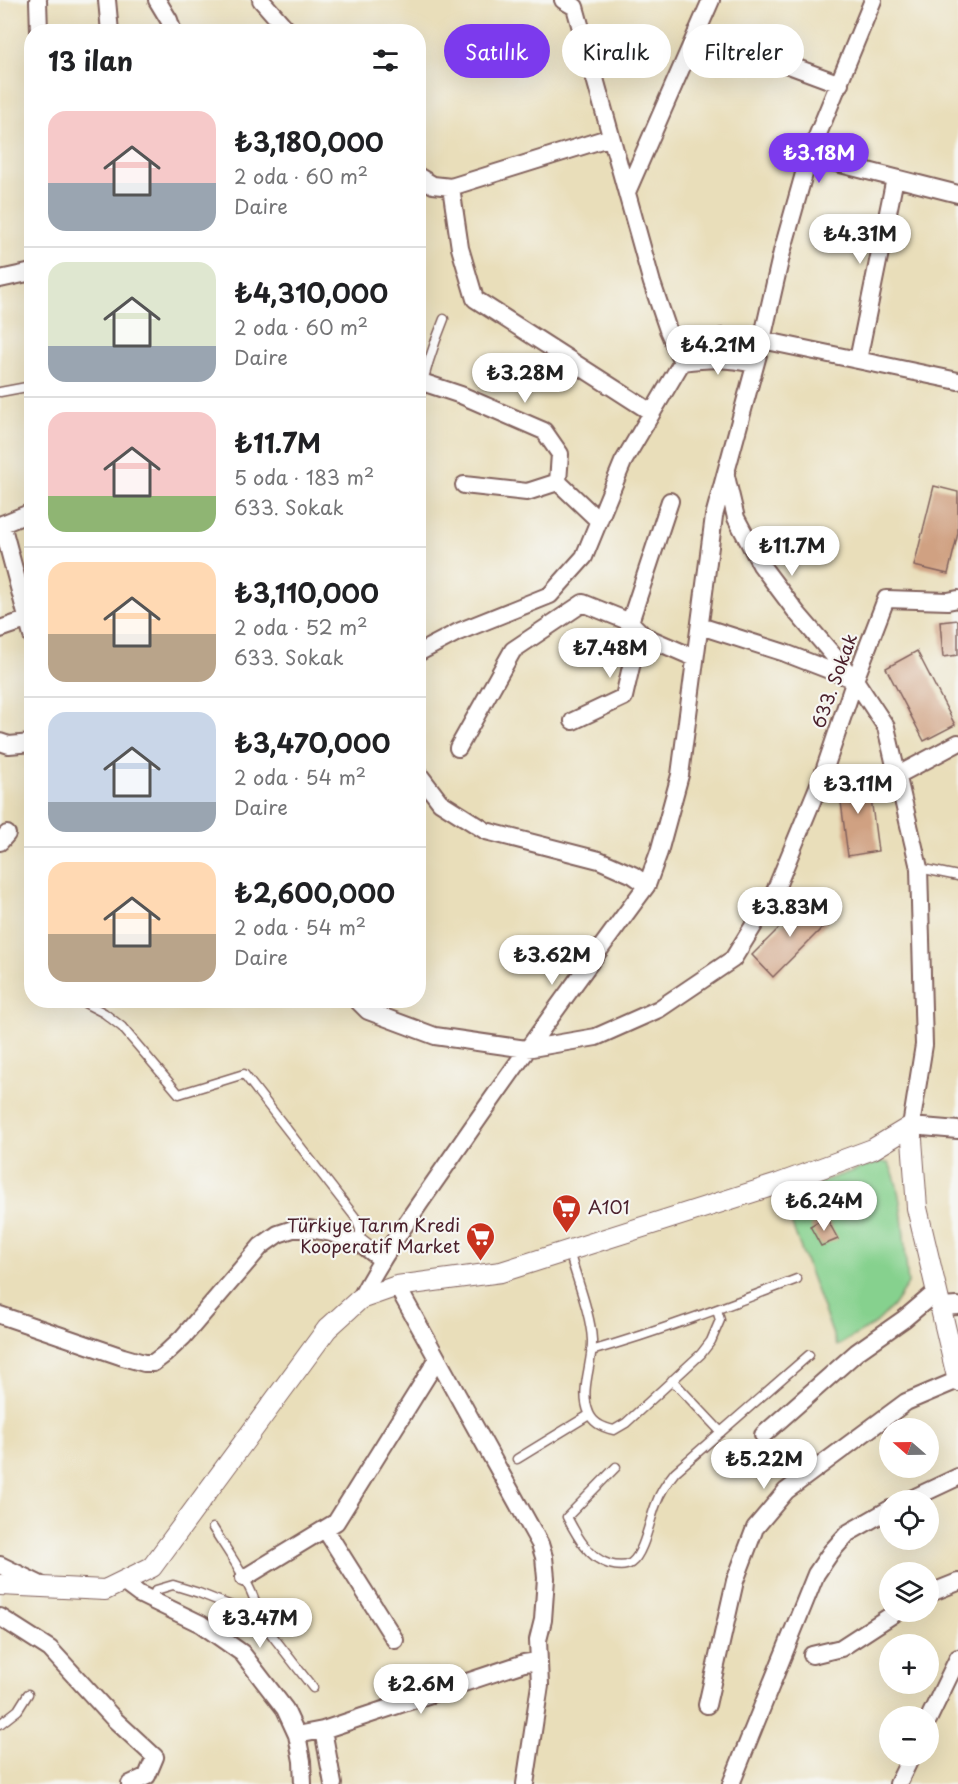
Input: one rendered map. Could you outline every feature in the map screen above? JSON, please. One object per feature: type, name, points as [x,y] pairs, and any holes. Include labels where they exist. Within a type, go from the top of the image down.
[{"type":"street","points":[[38,0],[39,24]]},
{"type":"street","points":[[107,0],[109,24]]},
{"type":"street","points":[[157,0],[170,24]]},
{"type":"street","points":[[261,0],[282,24]]},
{"type":"street","points":[[700,24],[711,0]]},
{"type":"street","points":[[0,1585],[105,1590],[152,1567],[327,1329],[360,1299],[382,1260],[526,1049],[647,885],[659,852],[680,775],[714,516],[809,156],[873,0]]},
{"type":"street","points":[[570,2],[658,302],[682,362]]},
{"type":"street","points":[[627,192],[683,63]]},
{"type":"street","points":[[804,71],[840,84]]},
{"type":"street","points":[[426,181],[433,185],[451,187],[611,137]]},
{"type":"street","points":[[809,156],[958,194]]},
{"type":"street","points":[[858,360],[896,178]]},
{"type":"street","points":[[451,187],[460,248],[475,299],[651,412]]},
{"type":"street","points":[[0,279],[24,274]]},
{"type":"street","points":[[426,649],[458,632],[550,595],[584,557],[623,462],[682,362],[696,347],[708,341],[723,338],[762,340],[958,381]]},
{"type":"street","points":[[682,362],[712,358],[754,364]]},
{"type":"street","points":[[426,383],[461,395],[544,431],[560,454],[558,482]]},
{"type":"street","points":[[707,1705],[735,1581],[755,1528],[786,1491],[906,1401],[958,1381],[945,1301],[917,1208],[911,1126],[924,1045],[919,868],[886,727],[855,680],[797,613],[761,565],[736,518],[726,475]]},
{"type":"street","points":[[558,482],[599,521]]},
{"type":"street","points":[[464,485],[527,492],[558,482]]},
{"type":"street","points":[[630,622],[670,501]]},
{"type":"street","points":[[24,515],[1,525],[24,604]]},
{"type":"street","name":"633. Sokak","points":[[365,1008],[435,1036],[526,1049],[596,1037],[659,1010],[733,959],[775,891],[822,777],[886,599],[948,601],[958,599]]},
{"type":"street","points":[[458,748],[513,650],[584,603],[630,622],[644,636],[695,658]]},
{"type":"street","points":[[0,629],[24,625]]},
{"type":"street","points":[[700,626],[785,653],[855,680]]},
{"type":"street","points":[[573,721],[624,697],[633,658],[644,636]]},
{"type":"street","points":[[898,776],[958,743]]},
{"type":"street","points":[[3,747],[24,744]]},
{"type":"street","points":[[426,783],[440,802],[486,831],[599,860],[633,875],[647,885]]},
{"type":"street","points":[[360,1299],[398,1286],[501,1272],[569,1251],[778,1184],[873,1149],[911,1126],[958,1130]]},
{"type":"street","points":[[0,1315],[123,1357],[153,1363],[183,1337],[261,1246],[278,1234],[293,1229],[331,1233],[360,1243],[382,1260]]},
{"type":"street","points":[[398,1286],[540,1544],[544,1557],[546,1578],[543,1620],[538,1640],[540,1685],[525,1784]]},
{"type":"street","points":[[763,1435],[857,1352],[904,1319],[945,1301]]},
{"type":"street","points":[[244,1578],[336,1522],[437,1360]]},
{"type":"street","points":[[930,1490],[958,1477]]},
{"type":"street","points":[[731,1784],[816,1574],[848,1533],[879,1515]]},
{"type":"street","points":[[325,1529],[395,1640]]},
{"type":"street","points":[[0,1564],[46,1587]]},
{"type":"street","points":[[123,1582],[139,1594],[201,1624],[242,1653],[285,1709],[297,1735],[302,1761],[303,1784]]},
{"type":"street","points":[[939,1590],[958,1582]]},
{"type":"street","points":[[0,1617],[50,1648],[115,1720],[155,1757],[147,1776],[130,1784]]},
{"type":"street","points":[[812,1655],[841,1648],[881,1622]]},
{"type":"street","points":[[935,1706],[958,1658]]},
{"type":"street","points":[[297,1735],[323,1730],[524,1663],[538,1661]]},
{"type":"street","points":[[323,1730],[333,1784]]},
{"type":"street","points":[[898,1784],[907,1766]]},
{"type":"lane","points":[[426,372],[444,319]]},
{"type":"lane","points":[[0,392],[24,388]]},
{"type":"lane","points":[[919,868],[958,876]]},
{"type":"lane","points":[[94,1008],[122,1027],[179,1094],[244,1074],[355,1217],[360,1229],[360,1243]]},
{"type":"lane","points":[[569,1251],[591,1327],[591,1351],[585,1400],[589,1415],[605,1428],[614,1430],[626,1423],[701,1354],[711,1341],[720,1320],[717,1310]]},
{"type":"lane","points":[[591,1351],[638,1338],[797,1279]]},
{"type":"lane","points":[[616,1467],[567,1517],[574,1532],[588,1551],[606,1563],[622,1566],[631,1563],[638,1556],[656,1504],[675,1472],[809,1356]]},
{"type":"lane","points":[[672,1380],[721,1432]]},
{"type":"lane","points":[[517,1459],[589,1415]]},
{"type":"lane","points":[[213,1528],[244,1578],[257,1604],[261,1621]]},
{"type":"lane","points":[[151,1600],[156,1590],[173,1585],[247,1612],[261,1621],[313,1688]]},
{"type":"lane","points":[[0,1724],[18,1710],[28,1695]]},
{"type":"green space","points":[[880,1162],[888,1163],[897,1186],[908,1284],[893,1306],[875,1324],[837,1346],[781,1195]]},
{"type":"building","points":[[934,486],[958,492],[958,533],[948,574],[914,566]]},
{"type":"building","points":[[958,620],[958,655],[943,657],[940,622]]},
{"type":"building","points":[[917,651],[955,725],[924,741],[886,668]]},
{"type":"building","points":[[868,775],[878,851],[848,856],[838,779]]},
{"type":"building","points":[[807,900],[828,922],[773,977],[752,955]]},
{"type":"building","points":[[826,1217],[838,1239],[821,1246],[810,1226]]},
{"type":"place","name":"A101","points":[[567,1234]]},
{"type":"place","name":"Türkiye Tarım Kredi Kooperatif Market","points":[[481,1262]]}]
